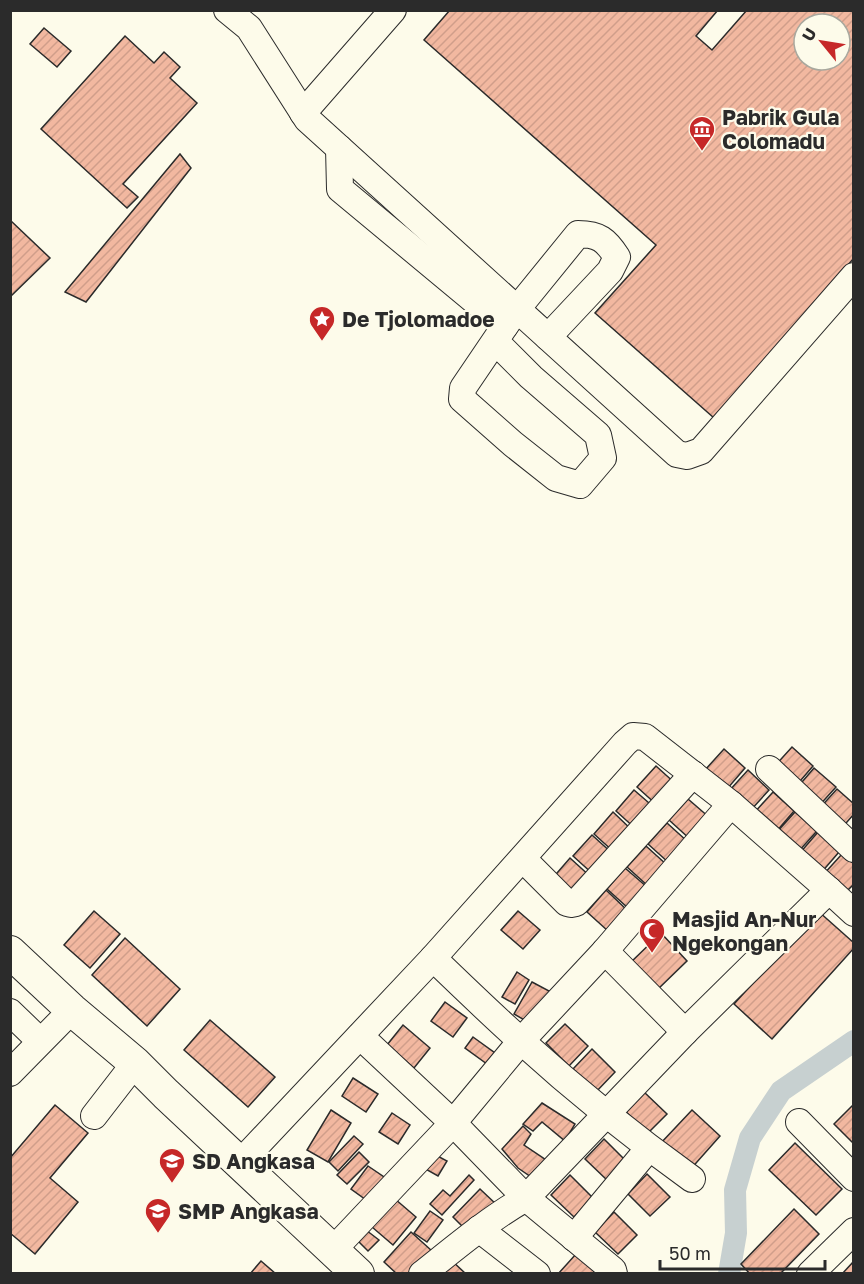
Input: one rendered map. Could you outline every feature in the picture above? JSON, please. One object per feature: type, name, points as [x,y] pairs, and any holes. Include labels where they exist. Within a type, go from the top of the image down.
[{"type":"main road","points":[[10,952],[72,1010],[135,1063],[358,1274]]},
{"type":"street","points":[[227,10],[249,28],[307,119],[339,148],[506,325],[531,377],[598,435],[603,458],[579,485],[556,478],[462,399],[463,388],[506,325],[578,234],[593,234],[609,245],[617,257],[610,271],[548,337]]},
{"type":"street","points":[[303,113],[393,10]]},
{"type":"street","points":[[506,325],[548,337],[677,454],[687,456],[701,451],[854,276]]},
{"type":"street","points":[[240,1163],[433,958],[625,743],[633,736],[645,737],[731,804],[845,900],[685,1032],[526,1198],[479,1229],[422,1274]]},
{"type":"street","points":[[769,769],[854,849]]},
{"type":"street","points":[[523,859],[567,903],[576,903],[693,774]]},
{"type":"street","points":[[333,1250],[453,1123],[521,1041],[605,951],[731,804]]},
{"type":"street","points":[[605,951],[685,1032]]},
{"type":"street","points":[[433,958],[521,1041],[649,1148],[692,1179]]},
{"type":"street","points":[[10,1073],[72,1010]]},
{"type":"street","points":[[10,1012],[40,1041]]},
{"type":"street","points":[[360,1036],[453,1123],[526,1198],[613,1270],[614,1274]]},
{"type":"street","points":[[94,1116],[135,1063]]},
{"type":"street","points":[[799,1122],[854,1178]]},
{"type":"street","points":[[574,1238],[649,1148]]},
{"type":"street","points":[[479,1229],[537,1274]]},
{"type":"street","points":[[810,1274],[854,1231]]},
{"type":"building","name":"Pabrik Gula Colomadu","points":[[450,10],[718,10],[696,36],[712,50],[747,10],[854,10],[854,258],[714,418],[595,313],[656,245],[424,40]]},
{"type":"building","points":[[44,28],[71,51],[57,67],[30,44]]},
{"type":"building","points":[[125,36],[154,63],[164,52],[180,67],[170,78],[197,103],[123,184],[138,197],[127,208],[41,129]]},
{"type":"building","points":[[180,154],[191,168],[86,302],[65,292]]},
{"type":"building","points":[[10,220],[50,258],[10,297]]},
{"type":"building","points":[[792,747],[813,766],[795,787],[773,768]]},
{"type":"building","points":[[724,749],[745,768],[727,789],[705,770]]},
{"type":"building","points":[[656,766],[677,785],[658,806],[637,787]]},
{"type":"building","points":[[814,768],[836,787],[817,808],[796,789]]},
{"type":"building","points":[[748,770],[769,790],[750,811],[729,791]]},
{"type":"building","points":[[837,789],[854,804],[854,814],[840,830],[818,810]]},
{"type":"building","points":[[634,790],[656,809],[637,830],[616,811]]},
{"type":"building","points":[[773,792],[794,811],[776,832],[754,813]]},
{"type":"building","points":[[688,799],[710,818],[691,840],[669,820]]},
{"type":"building","points":[[613,812],[634,832],[615,853],[594,834]]},
{"type":"building","points":[[795,812],[817,831],[798,852],[776,833]]},
{"type":"building","points":[[667,823],[688,842],[669,863],[648,844]]},
{"type":"building","points":[[818,832],[839,852],[821,873],[799,854]]},
{"type":"building","points":[[592,835],[613,854],[594,875],[573,856]]},
{"type":"building","points":[[646,846],[667,865],[648,886],[627,867]]},
{"type":"building","points":[[842,854],[854,864],[854,884],[844,894],[823,875]]},
{"type":"building","points":[[570,858],[592,878],[573,899],[551,880]]},
{"type":"building","points":[[625,868],[647,887],[628,908],[607,889]]},
{"type":"building","points":[[606,890],[627,910],[608,931],[587,912]]},
{"type":"building","points":[[94,911],[120,934],[90,968],[64,945]]},
{"type":"building","points":[[518,911],[540,930],[523,949],[501,930]]},
{"type":"building","points":[[818,911],[854,943],[854,948],[772,1039],[734,1004]]},
{"type":"building","points":[[661,933],[687,961],[655,992],[629,964]]},
{"type":"building","points":[[125,938],[180,989],[147,1026],[92,975]]},
{"type":"building","points":[[517,972],[529,980],[515,1004],[502,997]]},
{"type":"building","points":[[532,982],[551,992],[533,1025],[514,1014]]},
{"type":"building","points":[[445,1002],[467,1018],[453,1037],[431,1021]]},
{"type":"building","points":[[210,1020],[275,1077],[248,1107],[184,1050]]},
{"type":"building","points":[[565,1024],[588,1046],[569,1066],[546,1043]]},
{"type":"building","points":[[403,1025],[430,1048],[414,1068],[387,1045]]},
{"type":"building","points":[[473,1037],[495,1053],[487,1064],[465,1048]]},
{"type":"building","points":[[592,1049],[615,1072],[596,1092],[573,1069]]},
{"type":"building","points":[[353,1078],[378,1094],[366,1112],[342,1096]]},
{"type":"building","points":[[644,1092],[667,1114],[648,1133],[625,1111]]},
{"type":"building","points":[[542,1103],[575,1124],[565,1141],[542,1122],[533,1131],[523,1124]]},
{"type":"building","points":[[854,1104],[854,1144],[834,1124]]},
{"type":"building","points":[[55,1105],[88,1133],[50,1178],[78,1202],[35,1254],[10,1233],[10,1158]]},
{"type":"building","points":[[331,1110],[351,1123],[328,1162],[307,1150]]},
{"type":"building","points":[[692,1110],[720,1136],[689,1171],[660,1144]]},
{"type":"building","points":[[392,1113],[410,1125],[398,1144],[379,1132]]},
{"type":"building","points":[[523,1126],[531,1134],[524,1145],[552,1164],[537,1181],[518,1168],[502,1149]]},
{"type":"building","points":[[354,1136],[363,1144],[338,1171],[329,1162]]},
{"type":"building","points":[[604,1139],[627,1162],[608,1181],[585,1159]]},
{"type":"building","points":[[795,1143],[842,1189],[816,1215],[769,1170]]},
{"type":"building","points":[[359,1152],[369,1162],[347,1184],[337,1175]]},
{"type":"building","points":[[430,1152],[447,1161],[438,1176],[422,1167]]},
{"type":"building","points":[[368,1166],[387,1179],[369,1202],[351,1189]]},
{"type":"building","points":[[647,1174],[670,1197],[650,1216],[628,1194]]},
{"type":"building","points":[[469,1175],[474,1180],[442,1215],[430,1204],[443,1190],[450,1196]]},
{"type":"building","points":[[570,1175],[593,1198],[574,1217],[551,1195]]},
{"type":"building","points":[[480,1189],[498,1206],[471,1235],[453,1217]]},
{"type":"building","points":[[395,1199],[416,1217],[393,1245],[372,1227]]},
{"type":"building","points":[[794,1209],[819,1234],[780,1274],[750,1274],[741,1264]]},
{"type":"building","points":[[430,1211],[443,1220],[427,1242],[414,1233]]},
{"type":"building","points":[[614,1212],[637,1235],[618,1254],[595,1232]]},
{"type":"building","points":[[362,1227],[379,1240],[368,1251],[353,1236]]},
{"type":"building","points":[[411,1232],[432,1251],[411,1274],[397,1274],[384,1262]]},
{"type":"building","points":[[576,1254],[597,1274],[558,1274]]},
{"type":"building","points":[[451,1260],[466,1274],[439,1274]]},
{"type":"building","points":[[261,1261],[276,1274],[250,1274]]},
{"type":"building","points":[[854,1261],[854,1274],[842,1274]]},
{"type":"waterway","points":[[729,1274],[736,1233],[735,1190],[750,1138],[781,1091],[854,1041]]},
{"type":"place","name":"Pabrik Gula Colomadu","points":[[702,152]]},
{"type":"place","name":"De Tjolomadoe","points":[[322,342]]},
{"type":"place","name":"Masjid An-Nur Ngekongan","points":[[652,954]]},
{"type":"place","name":"SD Angkasa","points":[[172,1184]]},
{"type":"place","name":"SMP Angkasa","points":[[158,1234]]}]
